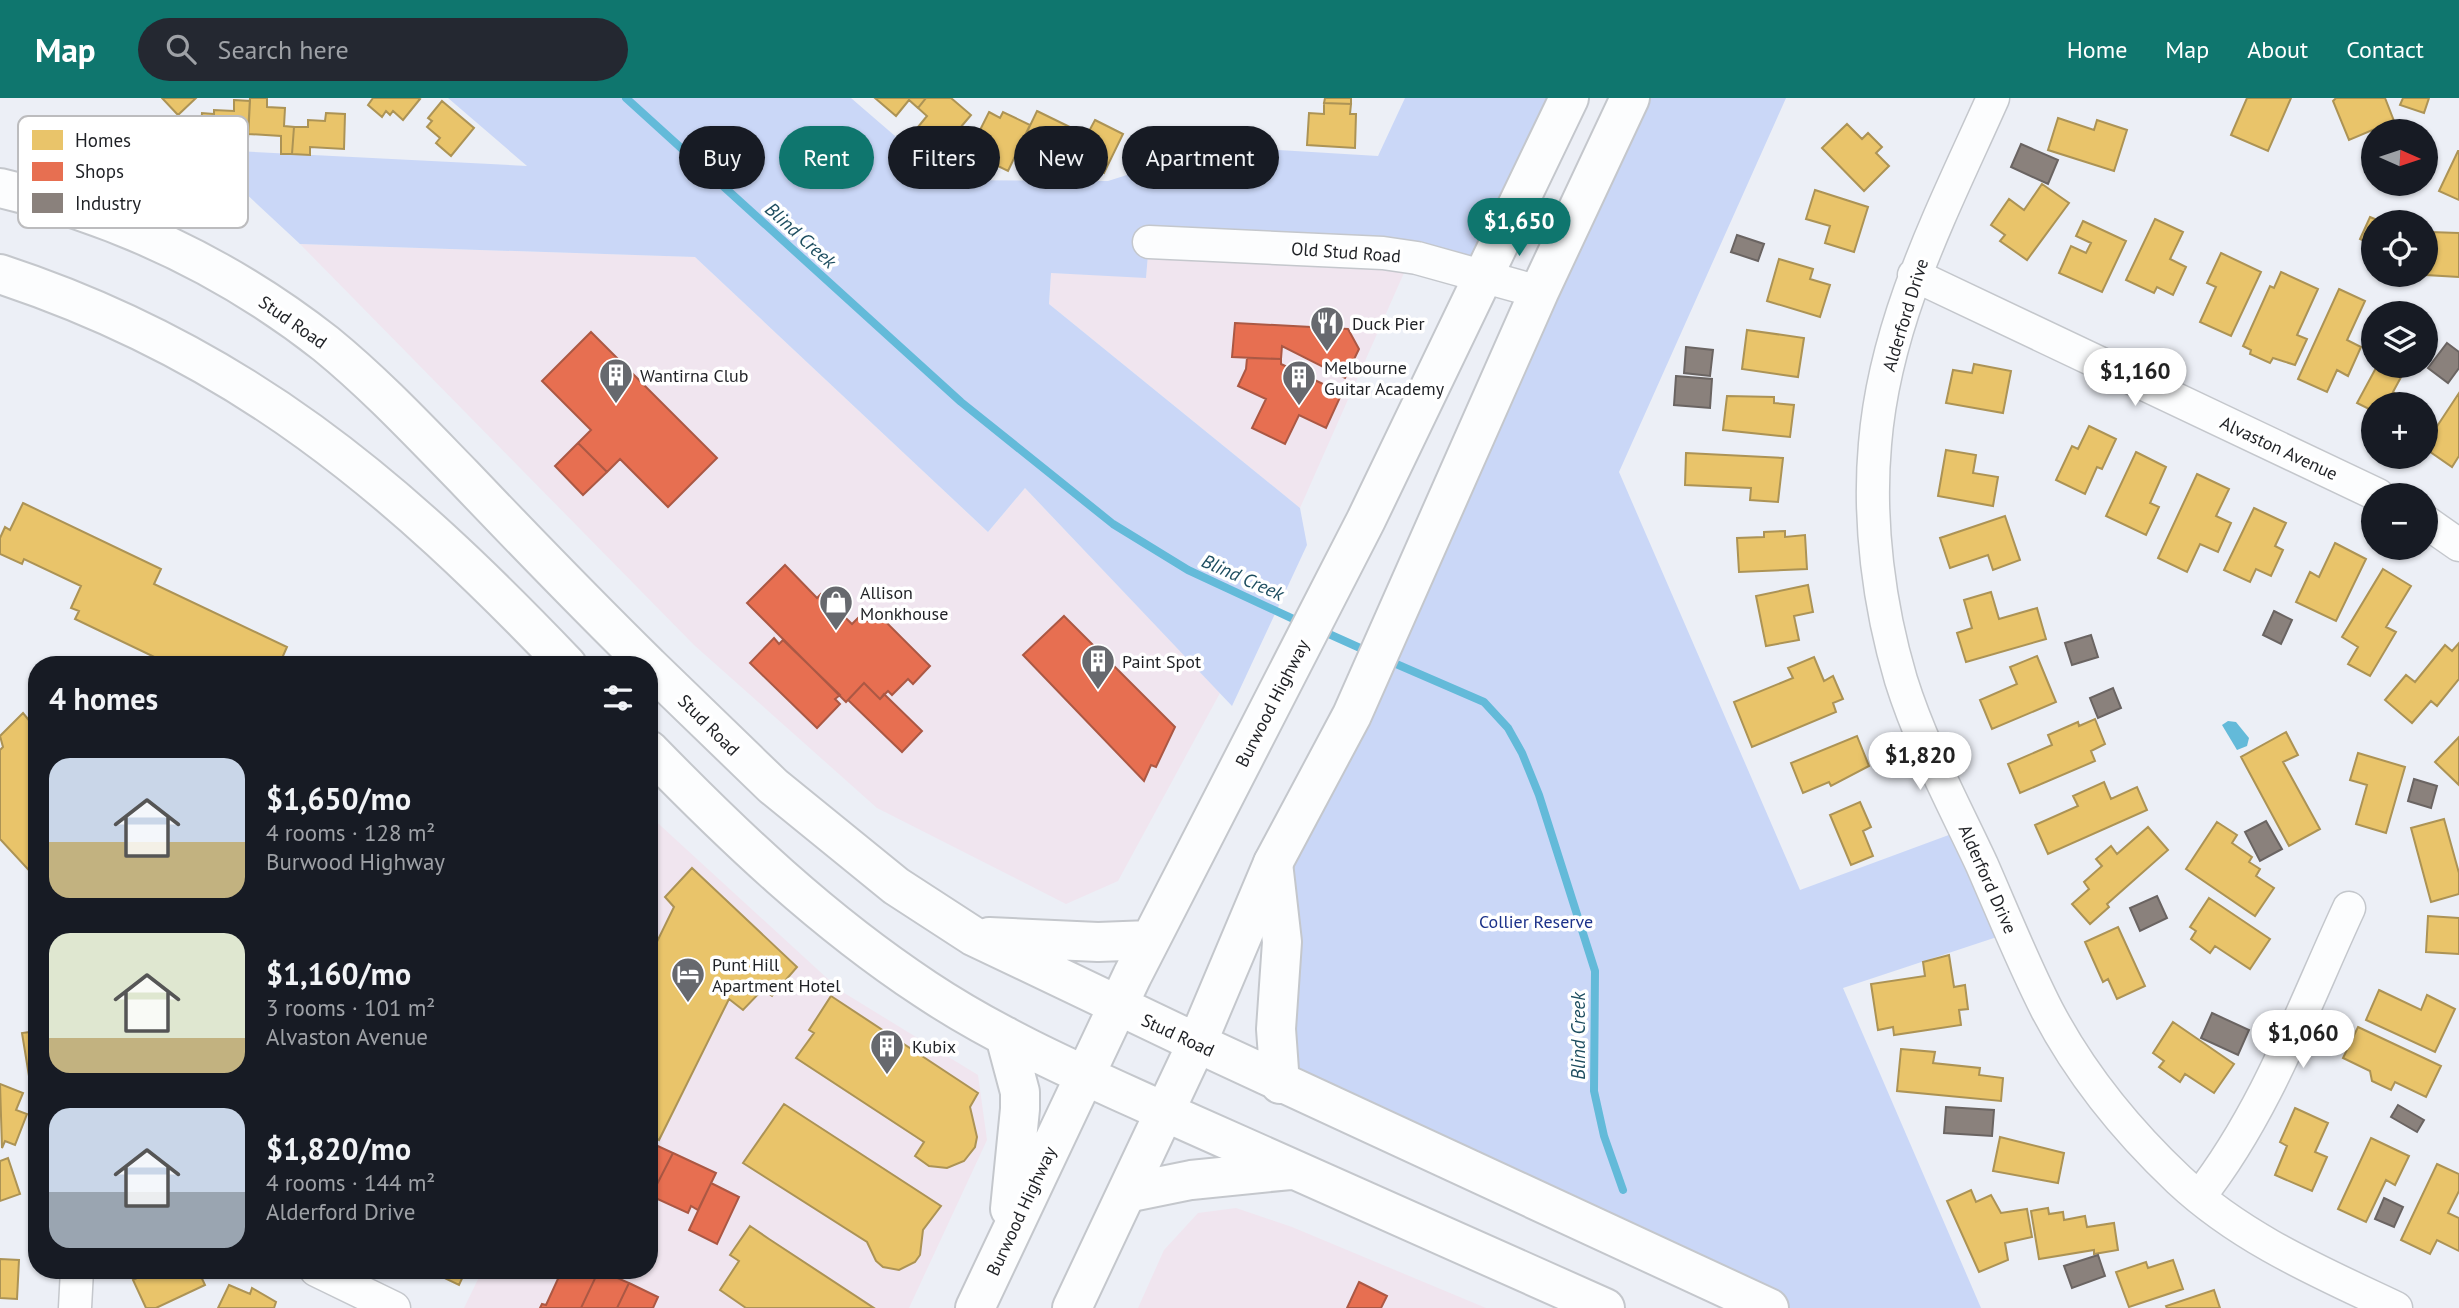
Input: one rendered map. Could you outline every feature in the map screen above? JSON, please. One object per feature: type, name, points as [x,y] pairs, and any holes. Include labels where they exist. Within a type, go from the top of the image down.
[{"type":"main road","name":"Burwood Highway","points":[[975,1308],[1117,1007],[1333,580],[1569,98]]},
{"type":"main road","points":[[1072,1308],[1197,1043],[1273,863],[1359,696],[1539,292],[1630,98]]},
{"type":"main road","name":"Stud Road","points":[[0,188],[18,192]]},
{"type":"main road","name":"Stud Road","points":[[128,228],[162,242],[272,305],[327,345],[416,429],[639,656]]},
{"type":"main road","points":[[0,274],[50,292],[150,335],[231,379],[282,412],[372,478],[435,533],[558,656]]},
{"type":"main road","name":"Stud Road","points":[[658,675],[773,786],[896,886],[973,936],[1280,1084],[1769,1308]]},
{"type":"main road","points":[[658,759],[721,825],[803,899],[925,989],[1005,1036],[1292,1170],[1428,1226],[1605,1308]]},
{"type":"main road","points":[[1273,863],[1282,942],[1276,1029],[1280,1084]]},
{"type":"main road","points":[[973,936],[1098,942],[1150,940]]},
{"type":"main road","points":[[1005,1036],[1020,1092],[1007,1239]]},
{"type":"main road","points":[[1127,1193],[1191,1180],[1292,1170]]},
{"type":"street","name":"Alderford Drive","points":[[1993,98],[1914,275],[1894,340],[1875,445],[1877,556],[1890,635],[1901,680],[1922,734],[2047,1010],[2100,1092],[2154,1155],[2199,1197],[2275,1250],[2396,1308]]},
{"type":"street","name":"Old Stud Road","points":[[1149,242],[1383,253],[1484,276],[1539,292]]},
{"type":"street","name":"Alvaston Avenue","points":[[1914,275],[2361,487]]},
{"type":"street","points":[[2438,530],[2459,545]]},
{"type":"street","points":[[2199,1197],[2219,1171],[2250,1121],[2349,908]]},
{"type":"street","points":[[75,1308],[77,1279]]},
{"type":"street","points":[[334,1279],[394,1308]]},
{"type":"shaded area","points":[[1149,242],[1411,257],[1300,508],[1049,304],[1051,273],[1146,277]]},
{"type":"shaded area","points":[[300,244],[695,257],[988,532],[1025,488],[1220,693],[1118,881],[1066,904],[877,808],[694,645]]},
{"type":"shaded area","points":[[658,823],[841,991],[978,1075],[987,1140],[909,1308],[464,1308],[478,1279],[658,1279]]},
{"type":"shaded area","points":[[1236,1208],[1292,1227],[1486,1308],[1138,1308],[1164,1250],[1198,1213]]},
{"type":"green space","points":[[448,98],[851,98],[888,130],[888,189],[1000,189],[1000,180],[1014,180],[1014,189],[1108,189],[1108,181],[1122,177],[1122,189],[1279,189],[1279,150],[1378,156],[1405,98],[1569,98],[1484,276],[1149,242],[1146,278],[1051,273],[1049,304],[1300,508],[1307,545],[1232,706],[1025,488],[988,532],[695,257],[300,244],[248,196],[248,152],[527,166]]},
{"type":"green space","name":"Collier Reserve","points":[[1630,98],[1786,98],[1619,472],[1800,890],[1965,829],[2012,932],[1843,988],[1981,1308],[1767,1308],[1280,1084],[1273,863]]},
{"type":"water","points":[[2228,721],[2236,722],[2249,738],[2247,746],[2237,750],[2222,725]]},
{"type":"building: Homes","points":[[162,98],[196,98],[178,115]]},
{"type":"building: Homes","points":[[250,98],[267,98],[267,107],[285,108],[284,126],[294,127],[292,154],[281,154],[281,136],[248,134]]},
{"type":"building: Homes","points":[[373,98],[420,99],[403,120],[393,111],[390,115],[386,111],[382,117],[368,105]]},
{"type":"building: Homes","points":[[875,98],[926,98],[918,108],[909,100],[896,116]]},
{"type":"building: Homes","points":[[926,98],[951,98],[971,115],[962,126],[919,126],[927,116],[918,108]]},
{"type":"building: Homes","points":[[1325,98],[1351,98],[1351,104],[1324,103]]},
{"type":"building: Homes","points":[[2247,98],[2291,98],[2268,151],[2231,135]]},
{"type":"building: Homes","points":[[2336,98],[2385,98],[2393,119],[2361,119],[2361,135],[2349,140],[2333,101]]},
{"type":"building: Homes","points":[[2403,98],[2429,98],[2424,113],[2400,105]]},
{"type":"building: Homes","points":[[234,100],[250,101],[248,139],[248,116],[202,116],[202,113],[214,114],[214,110],[234,111]]},
{"type":"building: Homes","points":[[442,101],[474,128],[451,156],[436,143],[440,138],[427,127],[432,121],[428,118]]},
{"type":"building: Homes","points":[[1324,103],[1351,104],[1350,114],[1356,114],[1355,148],[1307,145],[1309,113],[1324,114]]},
{"type":"building: Homes","points":[[1037,111],[1068,126],[1030,126]]},
{"type":"building: Homes","points":[[989,112],[1000,118],[1003,112],[1030,125],[1014,126],[1014,158],[1008,171],[1000,167],[1000,126],[982,126]]},
{"type":"building: Homes","points":[[326,113],[345,114],[344,149],[310,147],[310,155],[292,154],[294,127],[308,127],[308,120],[325,121]]},
{"type":"building: Homes","points":[[2058,118],[2094,130],[2097,120],[2127,130],[2114,171],[2048,150]]},
{"type":"building: Homes","points":[[1095,120],[1107,126],[1092,126]]},
{"type":"building: Homes","points":[[1847,124],[1862,139],[1868,133],[1882,147],[1876,153],[1889,166],[1864,191],[1822,148]]},
{"type":"building: Homes","points":[[1108,126],[1122,134],[1108,165]]},
{"type":"building: Homes","points":[[2459,151],[2459,200],[2439,191]]},
{"type":"building: Homes","points":[[2042,184],[2069,203],[2027,260],[2000,241],[2005,235],[1991,225],[2009,199],[2024,210]]},
{"type":"building: Homes","points":[[1815,190],[1868,207],[1854,252],[1825,243],[1830,226],[1806,219]]},
{"type":"building: Homes","points":[[2155,219],[2183,232],[2170,259],[2186,267],[2173,295],[2157,287],[2154,293],[2126,280]]},
{"type":"building: Homes","points":[[2083,221],[2126,241],[2102,292],[2059,273],[2071,246],[2086,253],[2091,243],[2076,236]]},
{"type":"building: Homes","points":[[2438,232],[2459,233],[2459,277],[2438,276]]},
{"type":"building: Homes","points":[[2221,253],[2261,272],[2231,336],[2200,322],[2216,287],[2207,283]]},
{"type":"building: Homes","points":[[1779,259],[1813,269],[1810,279],[1830,285],[1820,317],[1767,301]]},
{"type":"building: Homes","points":[[2281,272],[2318,289],[2297,335],[2307,339],[2295,365],[2273,358],[2270,363],[2250,354],[2251,350],[2243,346],[2270,286],[2274,288]]},
{"type":"building: Homes","points":[[2339,289],[2365,301],[2361,301],[2361,310],[2347,340],[2361,347],[2348,376],[2337,370],[2327,392],[2298,379]]},
{"type":"building: Homes","points":[[1747,330],[1804,338],[1798,377],[1742,369]]},
{"type":"building: Homes","points":[[1974,364],[2011,371],[2003,413],[1946,403],[1953,370],[1972,373]]},
{"type":"building: Homes","points":[[2371,378],[2401,378],[2393,392],[2363,392]]},
{"type":"building: Homes","points":[[2459,393],[2459,456],[2452,467],[2438,457],[2438,425]]},
{"type":"building: Homes","points":[[1727,396],[1774,397],[1774,403],[1794,405],[1790,437],[1723,430]]},
{"type":"building: Homes","points":[[2089,426],[2116,439],[2102,469],[2097,467],[2085,494],[2056,480],[2072,446],[2078,449]]},
{"type":"building: Homes","points":[[1946,450],[1976,455],[1973,473],[1998,477],[1993,506],[1938,496]]},
{"type":"building: Homes","points":[[2136,452],[2166,467],[2150,503],[2159,507],[2146,535],[2106,516]]},
{"type":"building: Homes","points":[[1686,453],[1783,458],[1778,502],[1750,500],[1751,488],[1685,485]]},
{"type":"building: Homes","points":[[2197,474],[2229,489],[2216,516],[2231,523],[2218,552],[2200,544],[2187,572],[2158,558]]},
{"type":"building: Homes","points":[[23,503],[161,569],[154,584],[287,647],[283,656],[152,656],[75,619],[79,611],[71,608],[81,586],[24,559],[22,564],[0,554],[0,538],[5,527],[10,530]]},
{"type":"building: Homes","points":[[2254,508],[2286,523],[2275,546],[2283,550],[2271,576],[2256,569],[2250,582],[2224,570]]},
{"type":"building: Homes","points":[[2005,516],[2020,560],[1993,570],[1988,555],[1950,568],[1940,538]]},
{"type":"building: Homes","points":[[1785,531],[1785,537],[1805,535],[1807,569],[1739,572],[1737,538],[1764,537],[1764,532]]},
{"type":"building: Homes","points":[[2335,543],[2361,556],[2361,560],[2366,560],[2336,621],[2296,602],[2310,572],[2319,577]]},
{"type":"building: Homes","points":[[2383,569],[2411,586],[2386,627],[2396,632],[2370,676],[2348,664],[2358,647],[2342,637]]},
{"type":"building: Homes","points":[[1808,585],[1813,612],[1794,616],[1799,640],[1766,646],[1756,596]]},
{"type":"building: Homes","points":[[1991,592],[1999,619],[2037,608],[2046,639],[1966,662],[1957,633],[1972,628],[1964,600]]},
{"type":"building: Homes","points":[[2459,643],[2459,679],[2437,706],[2431,701],[2412,723],[2385,700],[2406,675],[2415,682],[2445,645],[2452,651]]},
{"type":"building: Homes","points":[[2037,656],[2056,702],[1992,729],[1980,700],[2017,684],[2010,667]]},
{"type":"building: Homes","points":[[1814,657],[1824,681],[1833,676],[1843,699],[1833,703],[1836,712],[1752,747],[1734,702],[1793,678],[1788,668]]},
{"type":"building: Homes","points":[[23,713],[28,719],[28,869],[0,839],[0,750],[3,747],[0,736]]},
{"type":"building: Homes","points":[[2095,719],[2105,744],[2091,751],[2095,761],[2020,793],[2008,764],[2052,745],[2048,735],[2078,722],[2079,726]]},
{"type":"building: Homes","points":[[2286,732],[2298,755],[2283,762],[2320,829],[2289,846],[2241,757]]},
{"type":"building: Homes","points":[[1857,736],[1869,766],[1831,786],[1829,782],[1803,793],[1791,763]]},
{"type":"building: Homes","points":[[2459,737],[2459,785],[2435,762]]},
{"type":"building: Homes","points":[[2358,753],[2405,767],[2386,833],[2356,824],[2367,785],[2350,780]]},
{"type":"building: Homes","points":[[2104,782],[2111,799],[2137,787],[2147,810],[2048,854],[2035,825],[2078,806],[2073,796]]},
{"type":"building: Homes","points":[[1860,802],[1871,827],[1863,831],[1873,856],[1851,865],[1830,815]]},
{"type":"building: Homes","points":[[2444,819],[2459,873],[2459,894],[2431,902],[2411,828]]},
{"type":"building: Homes","points":[[2217,822],[2237,835],[2232,843],[2252,857],[2249,862],[2260,869],[2256,876],[2274,888],[2255,916],[2186,869]]},
{"type":"building: Homes","points":[[2148,827],[2168,850],[2107,904],[2109,907],[2090,924],[2072,904],[2089,889],[2084,882],[2102,866],[2096,859],[2111,846],[2117,854]]},
{"type":"building: Homes","name":"Punt Hill Apartment Hotel","points":[[692,868],[797,967],[772,996],[763,989],[743,1010],[729,999],[659,1140],[658,940],[674,907],[665,897]]},
{"type":"building: Homes","points":[[2209,898],[2270,939],[2250,969],[2215,946],[2210,953],[2191,939],[2196,931],[2190,927]]},
{"type":"building: Homes","points":[[2428,916],[2459,918],[2459,954],[2426,952]]},
{"type":"building: Homes","points":[[2118,927],[2145,986],[2117,999],[2108,979],[2103,982],[2085,942]]},
{"type":"building: Homes","points":[[1949,955],[1954,987],[1965,985],[1968,1009],[1959,1010],[1961,1025],[1894,1035],[1893,1027],[1878,1030],[1871,984],[1925,976],[1923,962]]},
{"type":"building: Homes","points":[[2379,990],[2421,1010],[2427,995],[2455,1009],[2435,1052],[2366,1020]]},
{"type":"building: Homes","name":"Kubix","points":[[831,996],[978,1093],[970,1107],[977,1137],[975,1147],[964,1161],[947,1168],[929,1166],[915,1156],[924,1142],[796,1058],[814,1033],[809,1030]]},
{"type":"building: Homes","points":[[2173,1022],[2234,1064],[2214,1093],[2185,1074],[2180,1082],[2159,1067],[2164,1061],[2153,1053]]},
{"type":"building: Homes","points":[[2358,1027],[2441,1066],[2426,1097],[2395,1082],[2391,1090],[2372,1081],[2370,1071],[2343,1058]]},
{"type":"building: Homes","points":[[28,1032],[28,1070],[22,1033]]},
{"type":"building: Homes","points":[[1901,1049],[1935,1052],[1933,1063],[1980,1068],[1979,1075],[2003,1078],[2001,1101],[1897,1091]]},
{"type":"building: Homes","points":[[0,1084],[23,1093],[16,1110],[27,1114],[15,1145],[5,1141],[2,1148]]},
{"type":"building: Homes","points":[[784,1104],[941,1206],[923,1230],[920,1255],[915,1262],[899,1270],[883,1267],[876,1261],[867,1242],[743,1163]]},
{"type":"building: Homes","points":[[2295,1108],[2328,1123],[2315,1152],[2327,1157],[2312,1191],[2275,1175],[2287,1146],[2280,1142]]},
{"type":"building: Homes","points":[[2000,1137],[2064,1153],[2058,1183],[1993,1171]]},
{"type":"building: Homes","points":[[2371,1138],[2409,1156],[2395,1185],[2386,1180],[2366,1222],[2338,1209]]},
{"type":"building: Homes","points":[[8,1158],[20,1194],[0,1201],[0,1161]]},
{"type":"building: Homes","points":[[2437,1164],[2459,1174],[2459,1191],[2448,1213],[2459,1218],[2459,1251],[2437,1240],[2430,1254],[2401,1240]]},
{"type":"building: Homes","points":[[1971,1190],[1976,1202],[1991,1195],[2001,1213],[2027,1209],[2032,1237],[2005,1243],[2008,1260],[1979,1272],[1947,1201]]},
{"type":"building: Homes","points":[[2048,1208],[2049,1214],[2063,1212],[2064,1220],[2085,1216],[2087,1227],[2114,1223],[2118,1250],[2094,1254],[2094,1250],[2039,1259],[2031,1211]]},
{"type":"building: Homes","points":[[750,1226],[874,1308],[746,1308],[720,1290],[739,1261],[730,1255]]},
{"type":"building: Homes","points":[[0,1259],[19,1260],[17,1299],[0,1298]]},
{"type":"building: Homes","points":[[2173,1260],[2183,1289],[2129,1307],[2116,1272],[2146,1262],[2148,1268]]},
{"type":"building: Homes","points":[[202,1279],[205,1285],[156,1308],[146,1308],[133,1280]]},
{"type":"building: Homes","points":[[447,1279],[462,1279],[459,1285]]},
{"type":"building: Homes","points":[[229,1285],[250,1294],[252,1288],[276,1302],[274,1308],[218,1308]]},
{"type":"building: Homes","points":[[2214,1290],[2220,1308],[2166,1306]]},
{"type":"building: Shops","name":"Duck Pier","points":[[1235,323],[1348,329],[1359,349],[1345,378],[1282,346],[1281,359],[1232,357]]},
{"type":"building: Shops","name":"Wantirna Club","points":[[591,332],[717,458],[668,507],[620,459],[607,472],[578,443],[591,430],[542,381]]},
{"type":"building: Shops","name":"Melbourne Guitar Academy","points":[[1247,358],[1281,359],[1281,364],[1342,393],[1326,428],[1299,415],[1285,444],[1252,428],[1266,399],[1238,386],[1246,369]]},
{"type":"building: Shops","points":[[578,443],[607,472],[583,495],[555,466]]},
{"type":"building: Shops","name":"Allison Monkhouse","points":[[785,565],[817,598],[821,594],[852,624],[862,614],[869,622],[878,614],[930,666],[913,684],[908,679],[892,695],[888,691],[880,699],[864,683],[846,702],[747,603]]},
{"type":"building: Shops","name":"Paint Spot","points":[[1064,616],[1175,727],[1156,767],[1151,765],[1144,781],[1023,655]]},
{"type":"building: Shops","points":[[774,638],[779,644],[783,640],[840,695],[835,699],[840,704],[817,728],[750,663]]},
{"type":"building: Shops","points":[[864,683],[880,699],[884,694],[922,731],[902,752],[848,700]]},
{"type":"building: Shops","points":[[658,1146],[673,1153],[658,1182]]},
{"type":"building: Shops","points":[[673,1153],[716,1173],[698,1210],[691,1206],[688,1213],[658,1199],[658,1182]]},
{"type":"building: Shops","points":[[711,1183],[739,1197],[717,1244],[689,1230]]},
{"type":"building: Shops","points":[[558,1279],[595,1279],[581,1308],[540,1308],[542,1304],[546,1305]]},
{"type":"building: Shops","points":[[595,1279],[620,1279],[629,1283],[617,1308],[581,1308]]},
{"type":"building: Shops","points":[[1359,1282],[1387,1296],[1381,1308],[1347,1308]]},
{"type":"building: Shops","points":[[629,1283],[658,1297],[653,1308],[617,1308]]},
{"type":"building: Industry","points":[[2021,144],[2058,160],[2048,184],[2011,167]]},
{"type":"building: Industry","points":[[1737,235],[1764,244],[1758,261],[1731,252]]},
{"type":"building: Industry","points":[[2447,343],[2459,352],[2459,368],[2448,383],[2438,376],[2438,355]]},
{"type":"building: Industry","points":[[1686,347],[1713,350],[1710,376],[1684,373]]},
{"type":"building: Industry","points":[[1676,376],[1712,379],[1710,408],[1674,405]]},
{"type":"building: Industry","points":[[2274,611],[2292,620],[2281,644],[2263,635]]},
{"type":"building: Industry","points":[[2091,635],[2098,657],[2072,665],[2065,643]]},
{"type":"building: Industry","points":[[2113,688],[2121,708],[2098,718],[2090,698]]},
{"type":"building: Industry","points":[[2414,779],[2437,786],[2431,808],[2408,801]]},
{"type":"building: Industry","points":[[2266,821],[2282,849],[2260,861],[2245,832]]},
{"type":"building: Industry","points":[[2157,896],[2167,918],[2140,931],[2130,908]]},
{"type":"building: Industry","points":[[2212,1013],[2249,1030],[2238,1055],[2201,1038]]},
{"type":"building: Industry","points":[[2398,1105],[2424,1120],[2417,1132],[2391,1117]]},
{"type":"building: Industry","points":[[1946,1107],[1994,1110],[1992,1136],[1944,1133]]},
{"type":"building: Industry","points":[[2384,1198],[2403,1207],[2394,1227],[2375,1219]]},
{"type":"building: Industry","points":[[2098,1255],[2105,1276],[2072,1288],[2064,1266]]},
{"type":"waterway","name":"Blind Creek","points":[[626,98],[961,402],[1113,524],[1188,570],[1302,623]]},
{"type":"waterway","name":"Blind Creek","points":[[1320,630],[1369,652]]},
{"type":"waterway","name":"Blind Creek","points":[[1387,660],[1484,702],[1508,728],[1522,753],[1539,795],[1595,971],[1594,1091],[1604,1136],[1623,1190]]},
{"type":"place","name":"Duck Pier","points":[[1327,353]]},
{"type":"place","name":"Wantirna Club","points":[[616,405]]},
{"type":"place","name":"Melbourne Guitar Academy","points":[[1299,407]]},
{"type":"place","name":"Allison Monkhouse","points":[[836,632]]},
{"type":"place","name":"Paint Spot","points":[[1098,691]]},
{"type":"place","name":"Punt Hill Apartment Hotel","points":[[688,1004]]},
{"type":"place","name":"Kubix","points":[[887,1076]]}]
